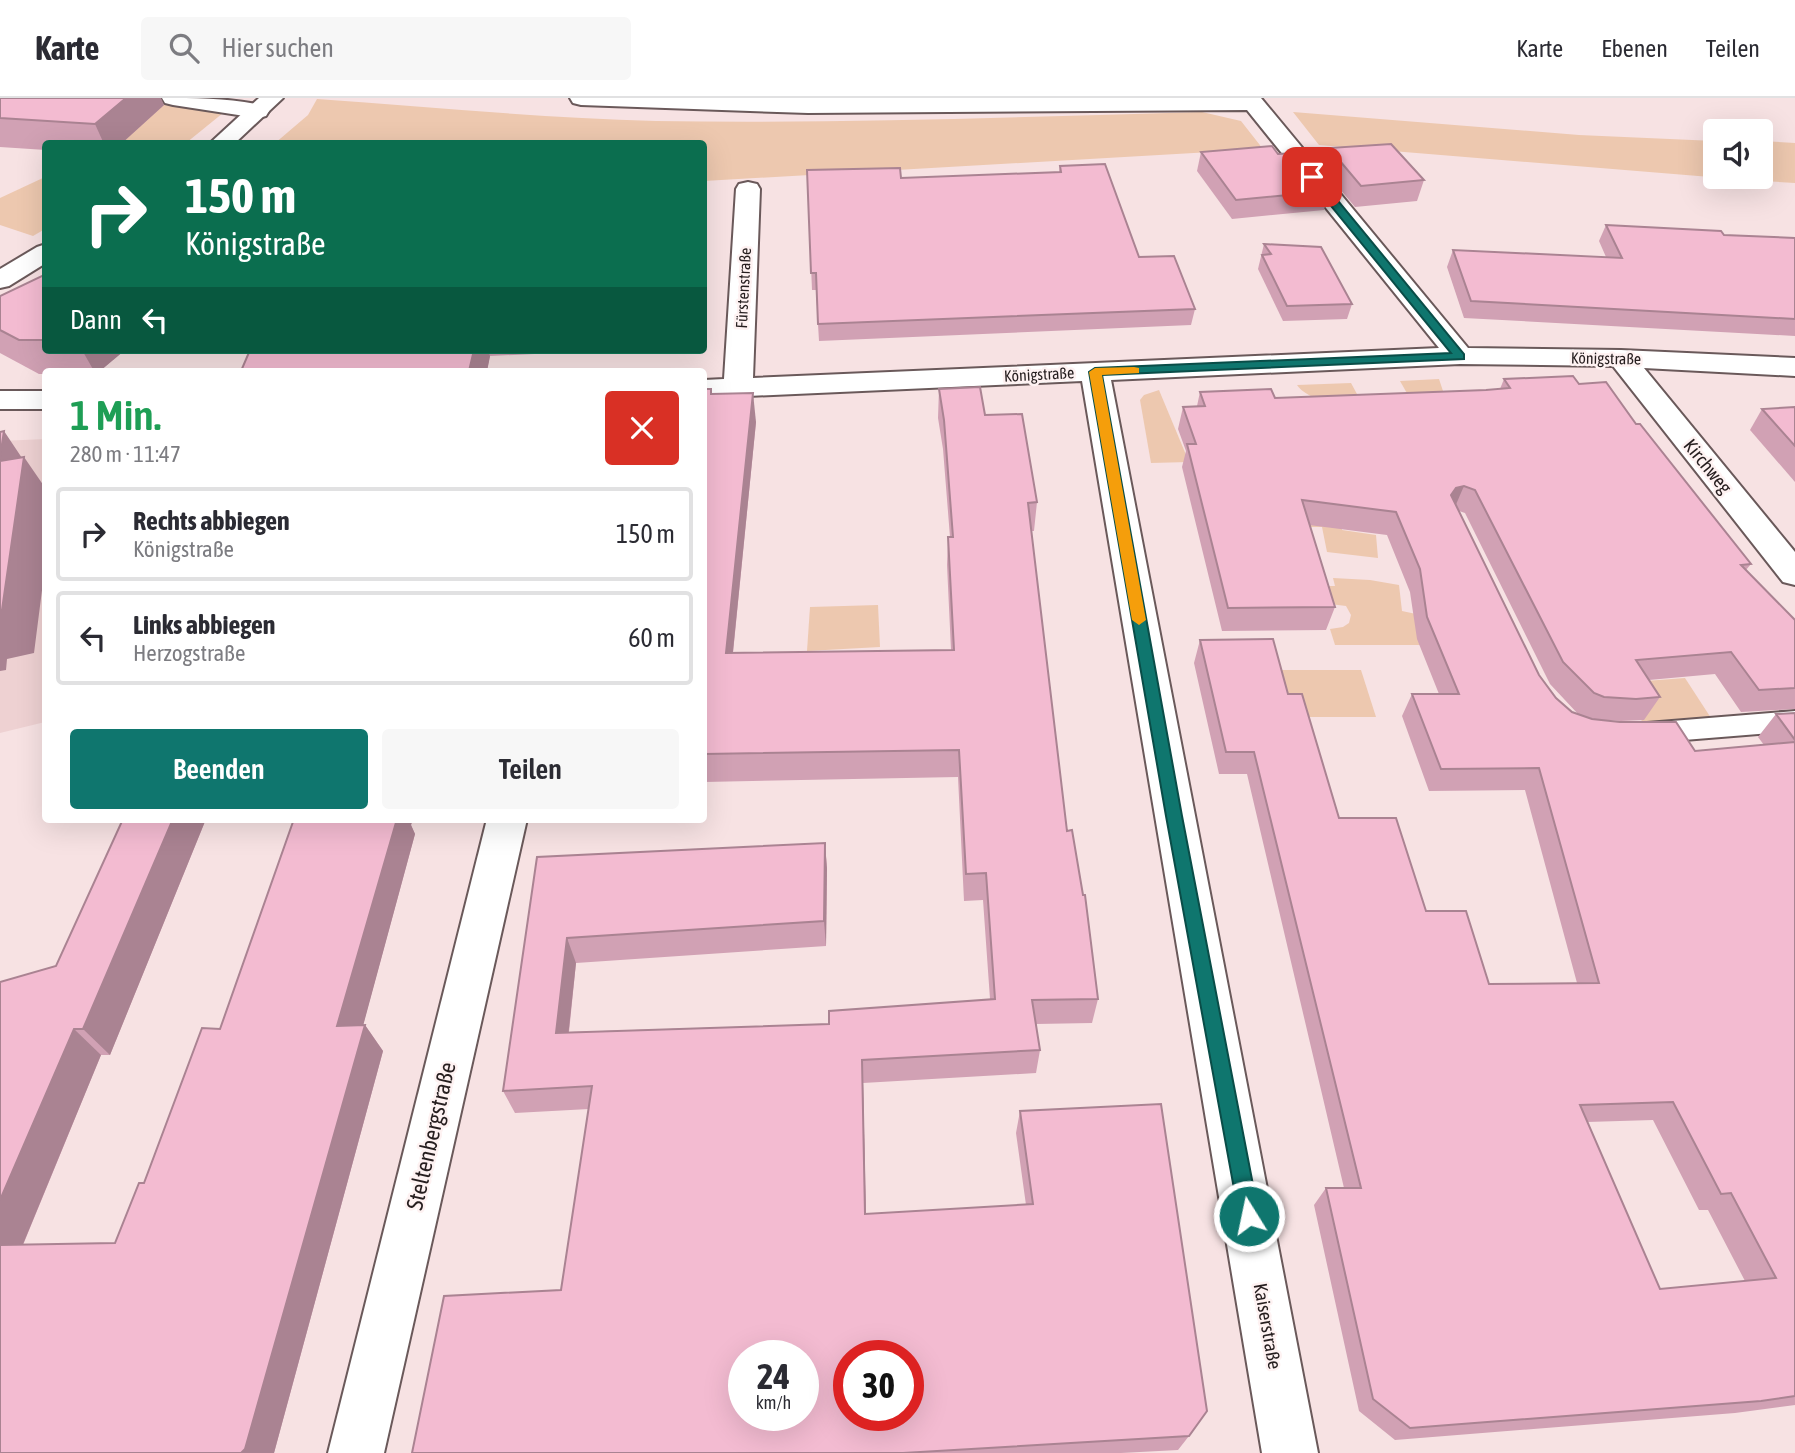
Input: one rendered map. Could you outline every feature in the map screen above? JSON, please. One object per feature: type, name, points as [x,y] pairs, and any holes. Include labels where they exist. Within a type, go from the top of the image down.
[{"type":"street","points":[[173,98],[265,105]]},
{"type":"street","points":[[580,98],[808,102],[1250,100],[1460,356]]},
{"type":"street","points":[[225,140],[265,105]]},
{"type":"street","name":"Fürstenstraße","points":[[738,387],[748,189]]},
{"type":"street","points":[[0,280],[42,254]]},
{"type":"street","name":"Königstraße","points":[[707,389],[1460,356],[1621,358],[1795,367]]},
{"type":"street","name":"Kirchweg","points":[[1621,358],[1795,574]]},
{"type":"street","name":"Kaiserstraße","points":[[1095,372],[1290,1453]]},
{"type":"street","points":[[0,400],[42,400]]},
{"type":"street","name":"Steltenbergstraße","points":[[356,1453],[506,823]]},
{"type":"lane","points":[[1620,734],[1795,721]]},
{"type":"shaded area","points":[[317,99],[614,120],[724,122],[1202,112],[1241,121],[1263,149],[707,181],[707,140],[279,140],[308,115]]},
{"type":"shaded area","points":[[136,101],[223,113],[190,140],[112,140]]},
{"type":"shaded area","points":[[1293,112],[1579,135],[1703,140],[1703,176],[1319,145]]},
{"type":"shaded area","points":[[1773,142],[1795,143],[1795,183],[1773,182]]},
{"type":"shaded area","points":[[42,178],[42,231],[33,236],[0,225],[0,198]]},
{"type":"shaded area","points":[[1439,379],[1444,394],[1420,416],[1400,381]]},
{"type":"shaded area","points":[[1351,383],[1370,418],[1319,400],[1297,385]]},
{"type":"shaded area","points":[[1159,390],[1189,462],[1151,463],[1140,400],[1144,395]]},
{"type":"shaded area","points":[[42,439],[42,723],[0,733],[0,441]]},
{"type":"shaded area","points":[[1280,505],[1342,522],[1342,530],[1376,535],[1378,558],[1327,552],[1322,527],[1297,527]]},
{"type":"shaded area","points":[[1333,578],[1399,585],[1402,611],[1416,614],[1429,645],[1335,645],[1330,629],[1349,623],[1351,615],[1346,606],[1330,604],[1324,586],[1335,586]]},
{"type":"shaded area","points":[[878,605],[880,647],[807,651],[810,607]]},
{"type":"shaded area","points":[[1270,670],[1361,670],[1376,717],[1283,717]]},
{"type":"shaded area","points":[[1685,678],[1711,718],[1643,723],[1619,683]]},
{"type":"building","points":[[0,98],[126,98],[95,124],[0,118]]},
{"type":"building","points":[[1391,144],[1424,180],[1361,186],[1329,148]]},
{"type":"building","points":[[1272,146],[1278,154],[1297,153],[1329,191],[1236,200],[1201,152]]},
{"type":"building","points":[[1105,164],[1139,257],[1174,256],[1195,309],[818,324],[816,273],[811,273],[807,170],[900,168],[901,178],[1061,172],[1060,166]]},
{"type":"building","points":[[1606,225],[1795,238],[1795,319],[1471,301],[1453,250],[1622,258]]},
{"type":"building","points":[[1264,244],[1321,247],[1352,304],[1287,306],[1262,255],[1271,254]]},
{"type":"building","points":[[42,276],[42,340],[19,340],[0,330],[0,296]]},
{"type":"building","points":[[248,354],[473,354],[470,368],[242,368]]},
{"type":"building","points":[[1573,376],[1579,384],[1606,382],[1636,424],[1640,424],[1751,564],[1741,565],[1795,620],[1795,688],[1759,690],[1731,652],[1636,660],[1660,697],[1604,697],[1594,693],[1563,662],[1475,490],[1464,486],[1456,488],[1451,495],[1539,675],[1556,698],[1572,712],[1592,719],[1620,722],[1676,722],[1695,751],[1795,742],[1795,1396],[1761,1401],[1410,1428],[1373,1399],[1326,1188],[1361,1188],[1254,752],[1226,752],[1200,640],[1273,639],[1288,694],[1302,694],[1339,818],[1396,818],[1426,911],[1466,911],[1489,984],[1599,983],[1539,768],[1441,769],[1412,694],[1459,694],[1427,617],[1420,569],[1396,512],[1302,500],[1335,607],[1228,608],[1187,444],[1196,444],[1183,407],[1205,406],[1200,392],[1271,389],[1275,398],[1510,388],[1504,379]],"holes":[[[1673,1102],[1721,1194],[1731,1193],[1776,1278],[1660,1289],[1580,1105]]]},
{"type":"building","points":[[980,387],[985,415],[1022,414],[1037,502],[1028,503],[1067,831],[1072,830],[1085,895],[1098,999],[1032,1000],[1040,1050],[862,1060],[865,1214],[1033,1204],[1020,1111],[1161,1104],[1207,1411],[1189,1436],[903,1453],[412,1453],[444,1296],[561,1290],[592,1086],[503,1091],[537,857],[825,843],[824,921],[567,938],[556,1033],[829,1024],[829,1011],[995,999],[986,873],[966,874],[959,750],[707,754],[707,389],[711,389],[711,394],[753,393],[726,653],[954,650],[948,537],[953,537],[939,389]]},
{"type":"building","points":[[1795,407],[1795,446],[1762,409]]},
{"type":"building","points":[[4,431],[0,457],[0,432]]},
{"type":"building","points":[[24,457],[2,610],[0,610],[0,461]]},
{"type":"building","points":[[1795,713],[1795,740],[1776,714]]},
{"type":"building","points":[[121,823],[171,823],[83,1029],[74,1029],[0,1200],[0,982],[56,966]]},
{"type":"building","points":[[293,823],[396,823],[337,1026],[365,1025],[245,1449],[241,1453],[0,1453],[0,1245],[115,1243],[139,1183],[144,1183],[202,1028],[220,1029]]},
{"type":"slow traffic","points":[[1134,370],[1095,372],[1139,620]]},
{"type":"route","points":[[1249,1216],[1095,372],[1460,356],[1312,177]]}]
